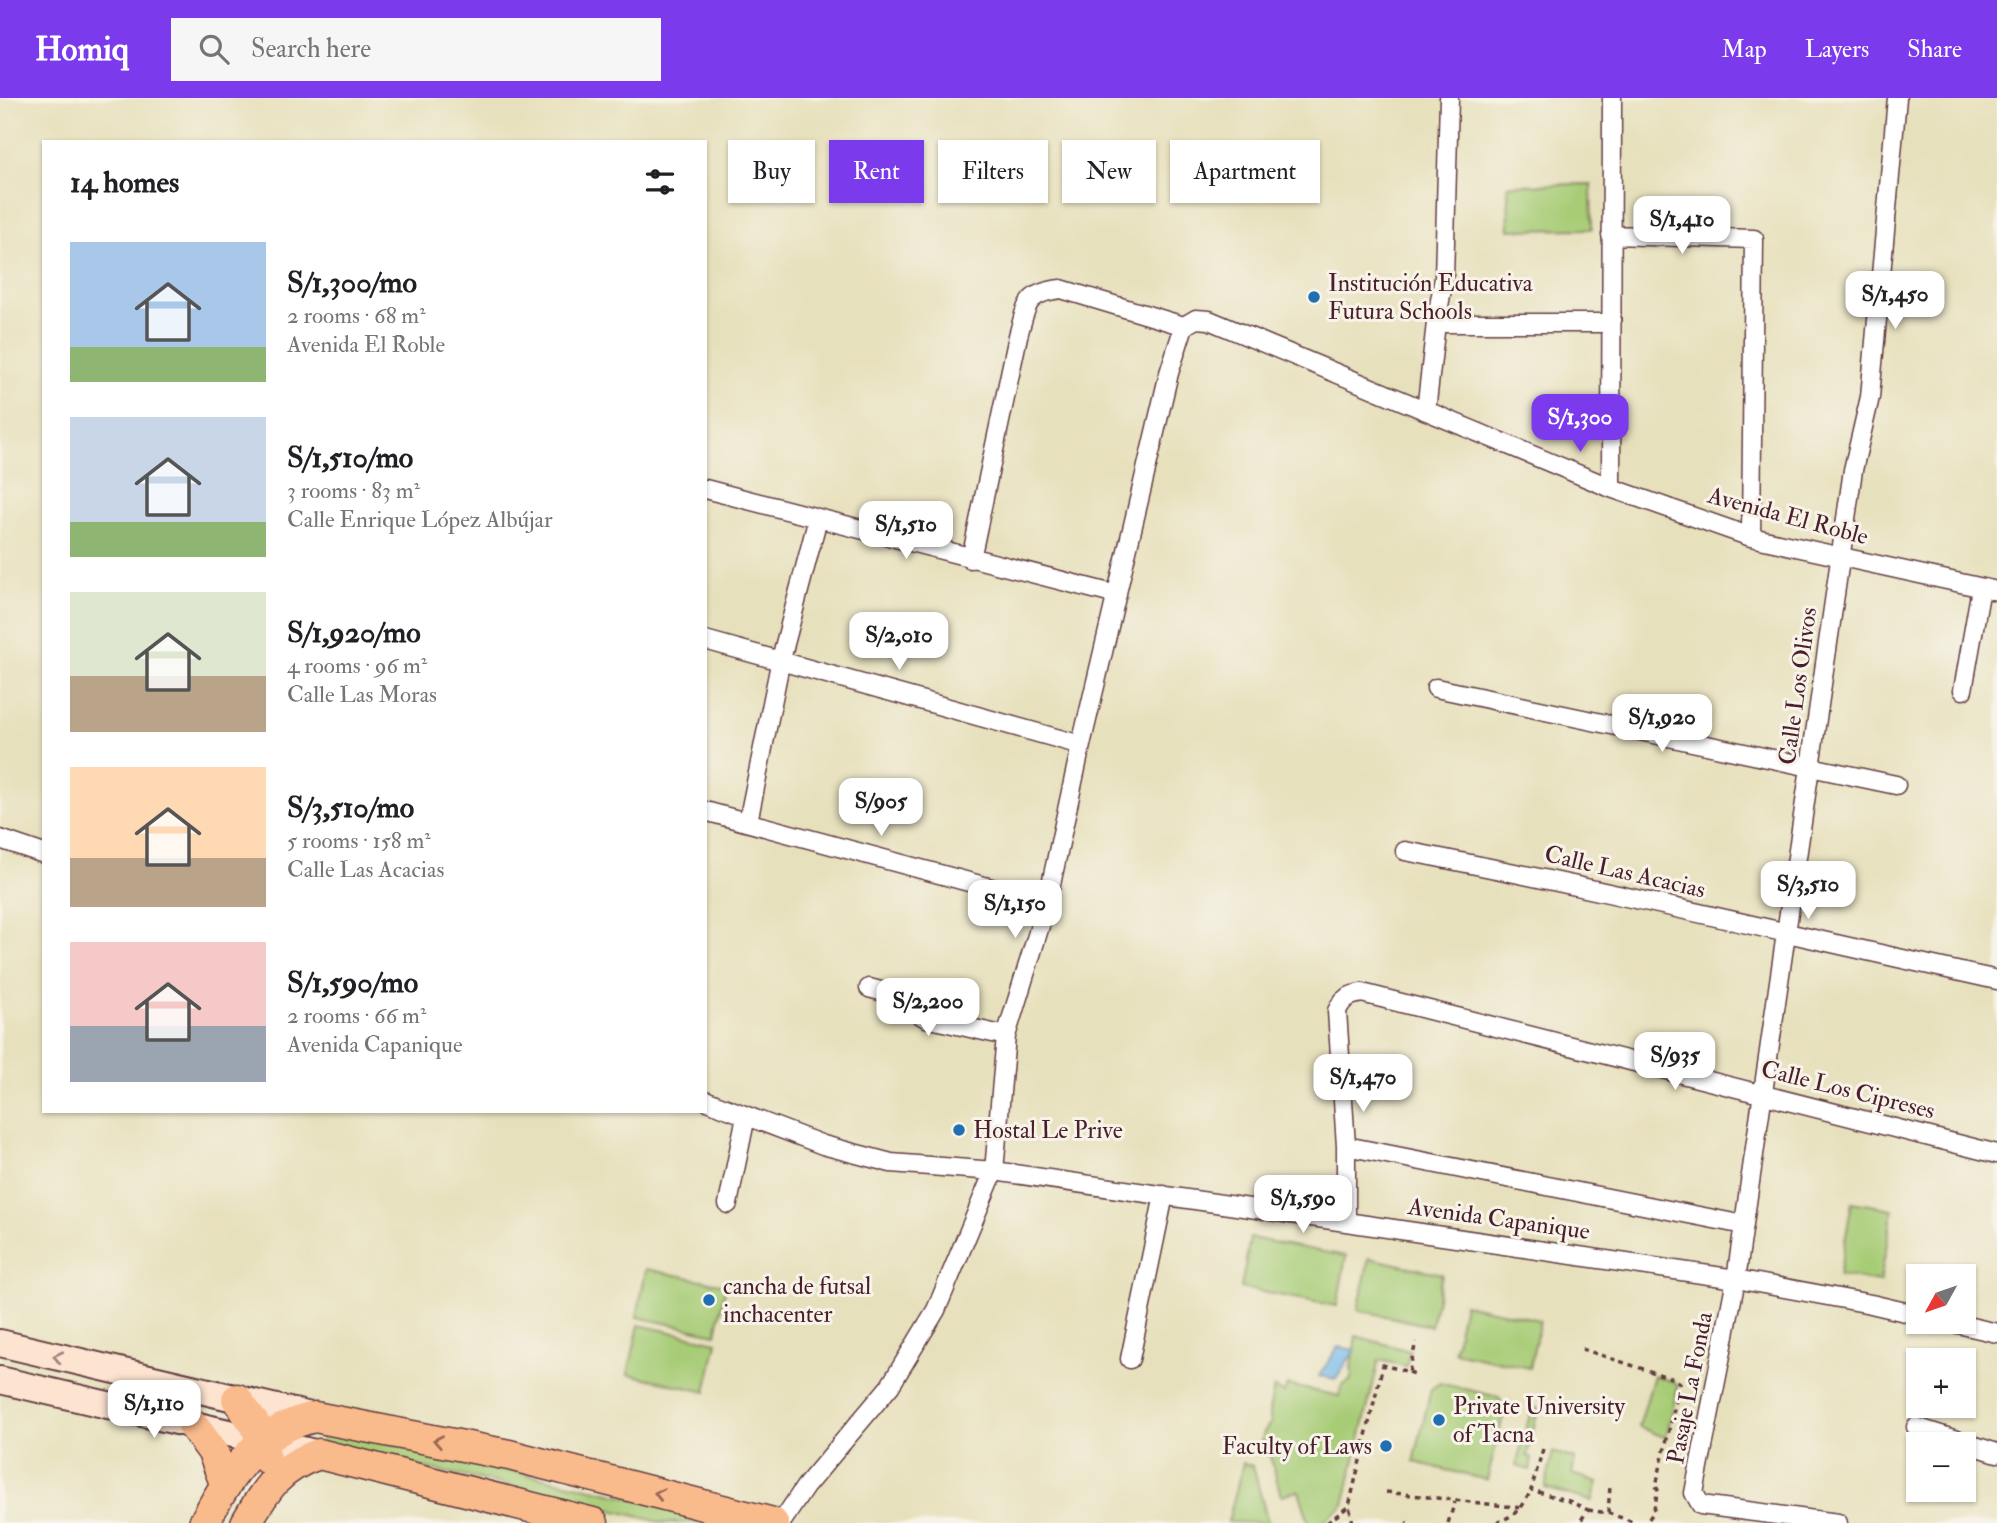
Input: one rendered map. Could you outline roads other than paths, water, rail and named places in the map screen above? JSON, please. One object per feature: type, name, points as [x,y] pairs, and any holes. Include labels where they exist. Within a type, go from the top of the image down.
[{"type":"highway","points":[[237,1399],[262,1441],[268,1486]]},
{"type":"highway","points":[[204,1523],[225,1483],[262,1441],[289,1424],[315,1417],[509,1455],[773,1523]]},
{"type":"highway","points":[[193,1425],[214,1451],[225,1483]]},
{"type":"highway","points":[[246,1523],[268,1486],[278,1475],[319,1454],[593,1523]]},
{"type":"main road","points":[[0,1343],[315,1417]]},
{"type":"main road","points":[[0,1380],[319,1454]]},
{"type":"street","points":[[1426,411],[1444,278],[1449,98]]},
{"type":"street","points":[[1611,488],[1612,98]]},
{"type":"street","name":"Calle Los Olivos","points":[[1736,1279],[1853,470],[1870,397],[1897,98]]},
{"type":"street","points":[[1611,235],[1754,239],[1751,537]]},
{"type":"street","points":[[781,1523],[806,1487],[890,1386],[923,1332],[936,1310],[994,1171],[1006,1036],[1047,903],[1081,744],[1169,373],[1184,326],[1061,289],[1046,290],[1032,297],[1018,336],[971,559]]},
{"type":"street","name":"Avenida El Roble","points":[[1184,326],[1196,319],[1209,320],[1611,488],[1751,537],[1989,590]]},
{"type":"street","points":[[1436,323],[1610,323]]},
{"type":"street","points":[[707,490],[1117,595]]},
{"type":"street","points":[[748,822],[781,659],[818,518]]},
{"type":"street","points":[[1963,690],[1989,590]]},
{"type":"street","points":[[707,640],[1081,744]]},
{"type":"street","points":[[1436,688],[1896,785]]},
{"type":"street","points":[[707,812],[1047,903]]},
{"type":"street","points":[[0,839],[42,853]]},
{"type":"street","name":"Calle Las Acacias","points":[[1405,851],[1624,895],[1997,981]]},
{"type":"street","points":[[869,988],[910,999],[920,1015],[926,1018],[1006,1036]]},
{"type":"street","name":"Calle Los Cipreses","points":[[1346,1146],[1337,1011],[1341,1002],[1350,995],[1362,993],[1997,1154]]},
{"type":"street","name":"Avenida Capanique","points":[[707,1101],[823,1145],[891,1163],[994,1171],[1736,1279],[1906,1312]]},
{"type":"street","points":[[728,1204],[746,1116]]},
{"type":"street","points":[[1346,1222],[1346,1146],[1744,1226]]},
{"type":"street","points":[[1130,1359],[1164,1195]]},
{"type":"street","name":"Pasaje La Fonda","points":[[1736,1279],[1694,1493],[1701,1505],[1838,1523]]},
{"type":"street","points":[[1976,1329],[1997,1334]]},
{"type":"street","points":[[1916,1427],[1997,1453]]},
{"type":"water","points":[[1338,1347],[1355,1350],[1336,1379],[1319,1376]]},
{"type":"place","name":"Institución Educativa Futura Schools","points":[[1314,297]]},
{"type":"place","name":"Hostal Le Prive","points":[[959,1130]]},
{"type":"place","name":"cancha de futsal inchacenter","points":[[709,1300]]},
{"type":"place","name":"Private University of Tacna","points":[[1439,1420]]},
{"type":"place","name":"Faculty of Laws","points":[[1386,1446]]}]
